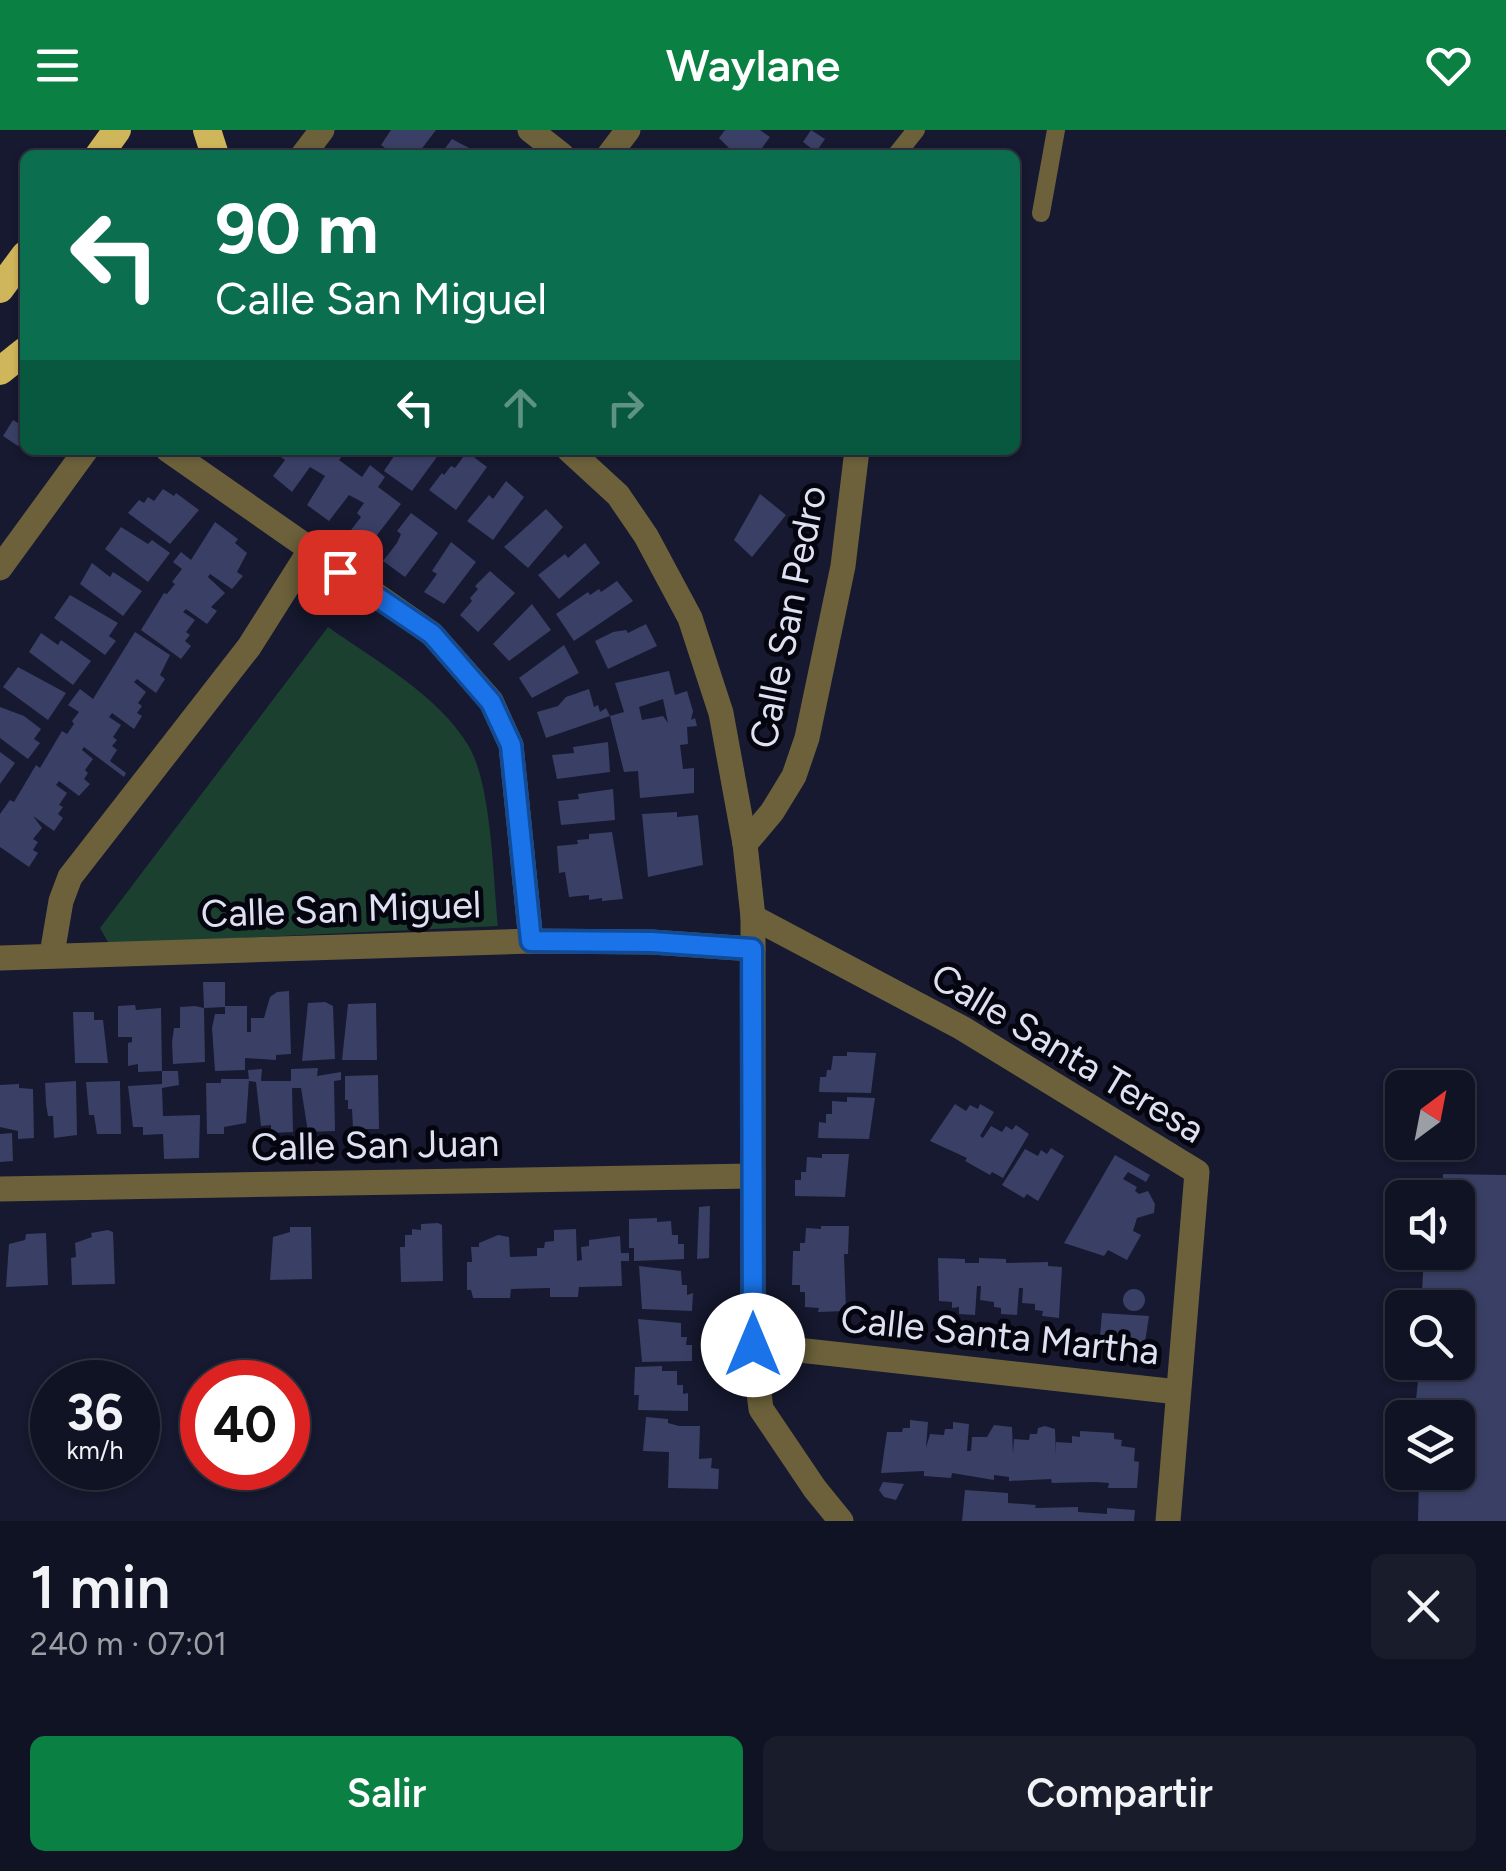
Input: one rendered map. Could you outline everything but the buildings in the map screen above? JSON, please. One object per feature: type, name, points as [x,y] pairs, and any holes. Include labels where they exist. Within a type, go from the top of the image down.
[{"type":"highway","points":[[0,289],[20,262]]},
{"type":"highway","points":[[0,371],[20,355]]},
{"type":"street","points":[[307,150],[322,130]]},
{"type":"street","points":[[530,130],[556,150]]},
{"type":"street","points":[[0,568],[82,455]]},
{"type":"street","points":[[175,455],[432,634],[491,702],[511,745],[531,941]]},
{"type":"street","points":[[575,455],[618,495],[646,536],[690,618],[721,714],[745,844],[753,916],[753,1345],[760,1408],[815,1489],[842,1521]]},
{"type":"street","name":"Calle San Pedro","points":[[745,844],[794,776],[808,738],[843,566],[856,455]]},
{"type":"street","points":[[52,954],[61,900],[70,877],[248,646],[309,552]]},
{"type":"street","name":"Calle Santa Teresa","points":[[753,916],[962,1028],[1197,1172],[1168,1521]]},
{"type":"street","name":"Calle San Miguel","points":[[0,958],[531,941],[652,942],[752,949]]},
{"type":"street","name":"Calle San Juan","points":[[0,1189],[752,1176]]},
{"type":"street","name":"Calle Santa Martha","points":[[753,1345],[1178,1392]]},
{"type":"lane","points":[[900,150],[916,130]]},
{"type":"lane","points":[[1041,213],[1056,130]]},
{"type":"green space","points":[[328,627],[423,695],[468,745],[487,807],[498,926],[109,944],[100,928]]},
{"type":"route","points":[[340,572],[432,634],[491,702],[511,745],[531,941],[652,942],[752,949],[753,1345]]}]
